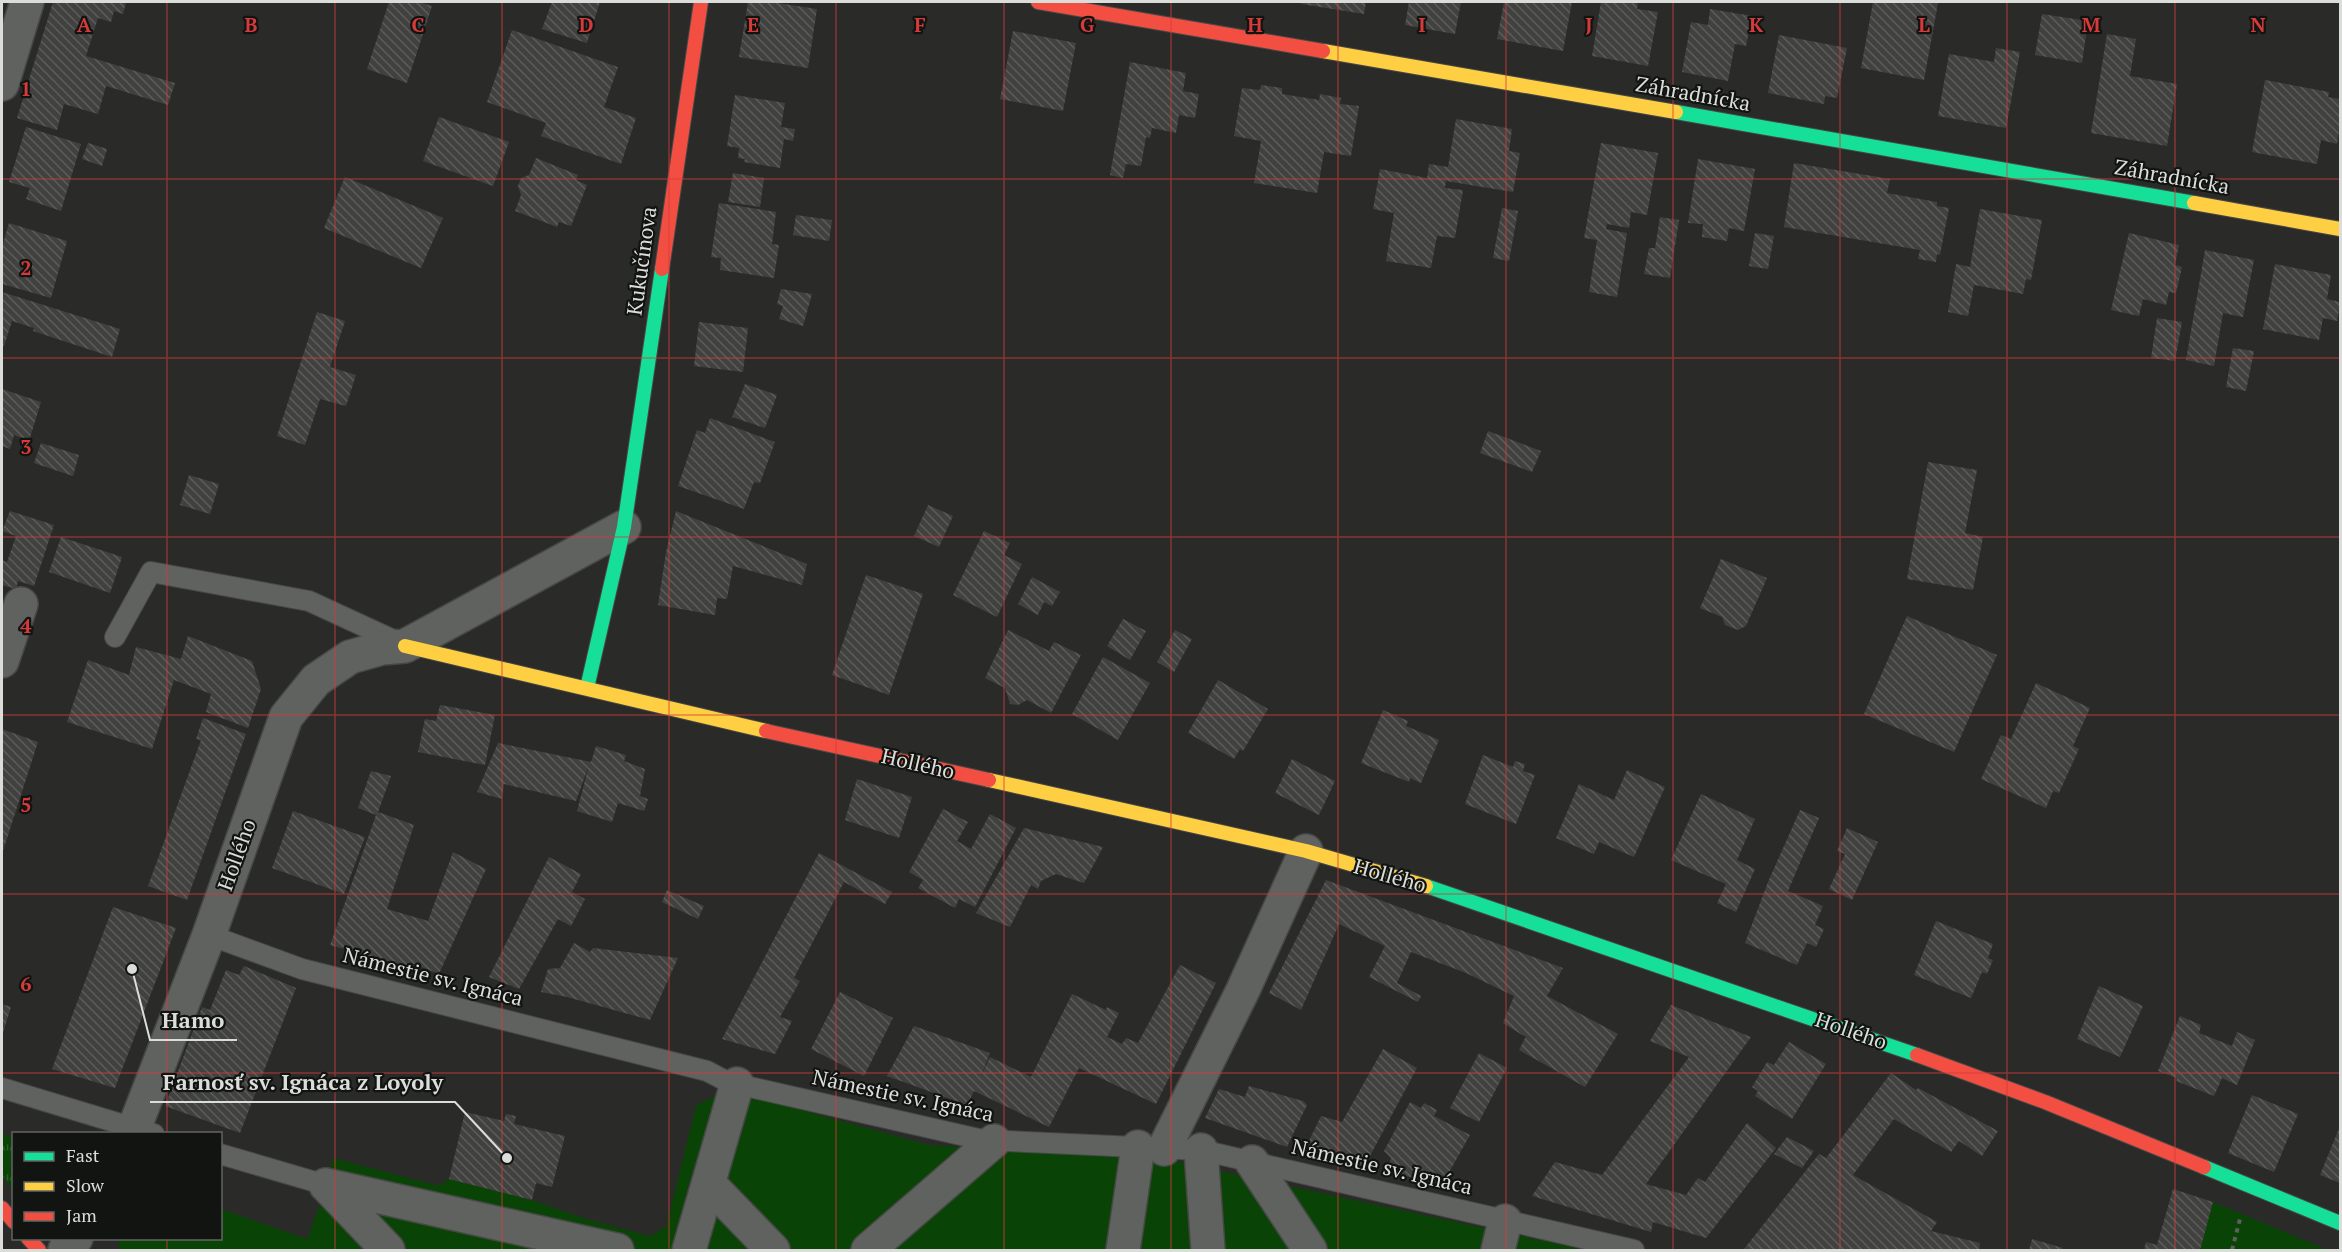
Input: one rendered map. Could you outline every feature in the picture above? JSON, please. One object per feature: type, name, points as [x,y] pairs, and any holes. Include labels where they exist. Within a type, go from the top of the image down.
[{"type":"street","points":[[2,84],[27,2]]},
{"type":"street","name":"Kukučínova","points":[[587,688],[624,527],[701,2]]},
{"type":"street","name":"Záhradnícka","points":[[1038,2],[2009,169],[2340,229]]},
{"type":"street","name":"Hollého","points":[[405,646],[624,527]]},
{"type":"street","points":[[2,661],[21,604]]},
{"type":"street","name":"Hollého","points":[[140,1132],[286,717],[316,680],[350,657],[382,648],[405,646],[587,688],[616,697],[1306,851],[1442,891],[1854,1032],[2045,1102],[2340,1222]]},
{"type":"street","points":[[1123,1251],[1151,1148],[1243,990],[1306,851]]},
{"type":"street","points":[[689,1251],[737,1083]]},
{"type":"street","points":[[868,1251],[994,1141]]},
{"type":"street","points":[[1201,1150],[1208,1251]]},
{"type":"street","points":[[1252,1162],[1310,1251]]},
{"type":"street","points":[[709,1184],[773,1251]]},
{"type":"street","points":[[326,1185],[388,1251]]},
{"type":"street","points":[[326,1185],[617,1251]]},
{"type":"street","points":[[2,1208],[12,1220]]},
{"type":"street","points":[[357,1218],[358,1251]]},
{"type":"lane","points":[[115,637],[151,572],[309,601],[405,646]]},
{"type":"lane","name":"Námestie sv. Ignáca","points":[[209,934],[302,969],[707,1071],[728,1082],[983,1140],[1201,1150],[1252,1162],[1501,1236],[1634,1251]]},
{"type":"lane","points":[[2,1088],[140,1132]]},
{"type":"lane","points":[[222,1155],[326,1185]]},
{"type":"green space","points":[[716,1095],[768,1101],[929,1145],[1173,1161],[1586,1250],[119,1250],[119,1240],[222,1240],[222,1209],[307,1239],[321,1202],[333,1158],[439,1186],[449,1179],[532,1200],[583,1218],[649,1236],[666,1227],[696,1106]]},
{"type":"green space","points":[[2,1133],[12,1138],[12,1190],[2,1175]]},
{"type":"green space","points":[[2213,1202],[2328,1250],[2200,1250]]},
{"type":"building","points":[[53,2],[126,2],[123,14],[114,11],[111,22],[98,18],[86,56],[175,83],[168,105],[106,86],[98,114],[64,104],[57,130],[17,118]]},
{"type":"building","points":[[389,2],[419,2],[432,6],[407,83],[367,69]]},
{"type":"building","points":[[552,2],[600,2],[587,43],[542,29]]},
{"type":"building","points":[[748,2],[771,2],[817,9],[808,68],[739,57]]},
{"type":"building","points":[[1302,2],[1366,2],[1364,14],[1301,4]]},
{"type":"building","points":[[1409,2],[1461,2],[1455,34],[1405,25]]},
{"type":"building","points":[[1504,2],[1572,2],[1563,51],[1497,39]]},
{"type":"building","points":[[1601,2],[1638,2],[1637,9],[1658,12],[1648,66],[1592,56]]},
{"type":"building","points":[[1873,2],[1938,3],[1924,80],[1861,68]]},
{"type":"building","points":[[1710,9],[1752,16],[1746,46],[1735,44],[1728,81],[1682,72],[1691,22],[1708,25]]},
{"type":"building","points":[[2042,14],[2088,21],[2082,63],[2035,55]]},
{"type":"building","points":[[512,30],[618,67],[604,107],[636,118],[621,164],[541,136],[546,123],[487,102]]},
{"type":"building","points":[[1013,31],[1076,43],[1063,111],[1000,99]]},
{"type":"building","points":[[2107,34],[2136,39],[2130,76],[2177,84],[2167,146],[2091,133]]},
{"type":"building","points":[[1779,35],[1847,48],[1837,98],[1825,96],[1824,104],[1768,93]]},
{"type":"building","points":[[1996,48],[2020,52],[2006,128],[1938,116],[1949,54],[1994,62]]},
{"type":"building","points":[[1130,62],[1186,73],[1183,91],[1199,94],[1195,118],[1179,115],[1176,133],[1152,128],[1150,138],[1146,137],[1141,166],[1126,164],[1123,178],[1110,175]]},
{"type":"building","points":[[2265,80],[2329,92],[2328,97],[2340,99],[2337,144],[2321,140],[2317,164],[2252,152]]},
{"type":"building","points":[[1261,85],[1282,88],[1282,94],[1319,100],[1320,94],[1341,98],[1340,104],[1359,106],[1351,156],[1324,152],[1317,193],[1254,183],[1261,141],[1234,136],[1242,88],[1260,90]]},
{"type":"building","points":[[735,95],[785,103],[781,127],[795,129],[793,141],[784,139],[780,168],[744,162],[745,159],[738,158],[739,148],[727,146]]},
{"type":"building","points":[[439,117],[509,142],[493,186],[423,161]]},
{"type":"building","points":[[1456,119],[1512,129],[1509,151],[1520,153],[1513,192],[1446,181],[1445,188],[1463,190],[1455,238],[1437,236],[1431,268],[1386,261],[1394,213],[1373,209],[1380,169],[1427,178],[1429,164],[1448,167]]},
{"type":"building","points":[[26,127],[81,144],[61,211],[26,199],[30,188],[9,182]]},
{"type":"building","points":[[88,143],[107,149],[102,166],[82,159]]},
{"type":"building","points":[[1601,143],[1658,153],[1647,215],[1631,212],[1629,228],[1607,224],[1606,229],[1627,233],[1617,297],[1589,292],[1597,240],[1584,238]]},
{"type":"building","points":[[536,158],[578,175],[576,180],[587,185],[571,226],[559,222],[557,227],[515,211],[521,195],[518,186],[521,178],[529,175]]},
{"type":"building","points":[[1698,159],[1755,169],[1744,231],[1729,228],[1727,241],[1702,237],[1703,224],[1688,223]]},
{"type":"building","points":[[1794,163],[1890,179],[1887,193],[1937,202],[1937,206],[1949,208],[1940,255],[1937,254],[1936,262],[1918,259],[1920,250],[1784,227]]},
{"type":"building","points":[[733,173],[764,178],[760,207],[728,202]]},
{"type":"building","points":[[345,177],[443,218],[421,268],[324,228]]},
{"type":"building","points":[[719,203],[776,212],[772,244],[779,245],[774,278],[720,270],[721,258],[711,257]]},
{"type":"building","points":[[1502,208],[1518,211],[1509,261],[1493,258]]},
{"type":"building","points":[[1980,209],[2042,220],[2031,280],[2026,279],[2023,294],[1974,285],[1968,316],[1948,312],[1956,264],[1970,267]]},
{"type":"building","points":[[796,215],[832,220],[829,241],[793,235]]},
{"type":"building","points":[[1660,217],[1679,220],[1670,278],[1644,274],[1649,248],[1655,248]]},
{"type":"building","points":[[9,223],[67,241],[51,298],[2,284],[2,247]]},
{"type":"building","points":[[1755,233],[1774,236],[1768,269],[1749,266]]},
{"type":"building","points":[[2129,233],[2179,245],[2175,265],[2182,267],[2176,293],[2169,292],[2166,305],[2143,299],[2139,316],[2111,310]]},
{"type":"building","points":[[2205,250],[2254,260],[2243,317],[2223,313],[2214,366],[2186,360]]},
{"type":"building","points":[[2275,264],[2331,275],[2327,299],[2340,302],[2337,321],[2323,318],[2319,340],[2263,329]]},
{"type":"building","points":[[781,289],[812,294],[803,326],[779,319],[783,306],[777,304]]},
{"type":"building","points":[[2,292],[120,329],[112,357],[33,331],[34,328],[12,321],[4,346],[2,345]]},
{"type":"building","points":[[317,312],[345,321],[330,367],[356,375],[346,406],[320,399],[305,445],[277,436]]},
{"type":"building","points":[[2157,318],[2182,322],[2175,361],[2151,358]]},
{"type":"building","points":[[699,322],[748,328],[743,372],[694,366]]},
{"type":"building","points":[[2233,348],[2254,351],[2246,391],[2226,387]]},
{"type":"building","points":[[745,384],[777,395],[765,428],[732,417]]},
{"type":"building","points":[[2,389],[41,402],[29,441],[14,435],[10,449],[2,446]]},
{"type":"building","points":[[710,418],[775,442],[760,483],[754,482],[744,509],[678,486],[697,430],[705,433]]},
{"type":"building","points":[[1488,431],[1541,451],[1532,472],[1480,453]]},
{"type":"building","points":[[41,443],[79,455],[73,476],[34,463]]},
{"type":"building","points":[[1928,462],[1977,470],[1965,533],[1983,537],[1973,590],[1907,579]]},
{"type":"building","points":[[189,475],[219,484],[210,514],[180,505]]},
{"type":"building","points":[[928,505],[953,516],[939,547],[914,536]]},
{"type":"building","points":[[10,511],[54,525],[34,586],[18,581],[16,589],[2,585],[2,560],[7,562],[16,536],[2,531]]},
{"type":"building","points":[[676,511],[807,564],[802,585],[733,566],[727,599],[717,598],[715,615],[658,605],[666,552]]},
{"type":"building","points":[[984,531],[1010,543],[1004,555],[1022,564],[997,617],[953,595]]},
{"type":"building","points":[[61,537],[122,557],[110,593],[49,572]]},
{"type":"building","points":[[1721,559],[1767,578],[1746,626],[1738,630],[1725,625],[1722,617],[1700,608]]},
{"type":"building","points":[[866,575],[923,594],[889,695],[832,675]]},
{"type":"building","points":[[1032,577],[1060,592],[1052,606],[1044,602],[1038,615],[1018,604]]},
{"type":"building","points":[[1907,616],[1997,655],[1954,752],[1864,714]]},
{"type":"building","points":[[1123,619],[1146,631],[1130,660],[1107,646]]},
{"type":"building","points":[[1008,630],[1049,651],[1054,642],[1081,655],[1051,713],[1027,700],[1018,705],[1010,704],[1005,688],[985,678]]},
{"type":"building","points":[[1175,630],[1192,639],[1174,672],[1157,662]]},
{"type":"building","points":[[188,636],[252,661],[261,689],[248,728],[206,712],[211,694],[174,680],[152,749],[67,722],[88,660],[129,675],[136,647],[181,659]]},
{"type":"building","points":[[1103,657],[1150,683],[1118,740],[1072,714]]},
{"type":"building","points":[[1218,680],[1268,709],[1243,751],[1240,749],[1234,759],[1188,733]]},
{"type":"building","points":[[2036,683],[2090,708],[2073,746],[2079,749],[2059,793],[2053,791],[2046,808],[1981,779],[2001,735],[2011,739]]},
{"type":"building","points":[[440,705],[495,715],[485,765],[418,752],[425,719],[436,721]]},
{"type":"building","points":[[1383,710],[1408,721],[1406,726],[1439,740],[1421,783],[1410,778],[1409,782],[1361,763]]},
{"type":"building","points":[[203,718],[246,734],[187,900],[148,886],[201,740],[196,739]]},
{"type":"building","points":[[2,729],[38,742],[2,854]]},
{"type":"building","points":[[498,743],[591,762],[596,746],[626,755],[624,761],[645,769],[640,796],[648,799],[644,811],[618,803],[612,822],[577,811],[589,765],[576,801],[504,784],[502,799],[477,792]]},
{"type":"building","points":[[1483,755],[1513,767],[1515,761],[1525,764],[1523,771],[1535,775],[1516,824],[1465,804]]},
{"type":"building","points":[[1292,759],[1335,781],[1319,815],[1275,793]]},
{"type":"building","points":[[1627,770],[1665,787],[1634,857],[1599,842],[1594,854],[1556,838],[1579,784],[1614,800]]},
{"type":"building","points":[[371,771],[391,776],[378,812],[414,825],[387,909],[428,921],[453,852],[486,869],[439,974],[411,963],[409,967],[330,945],[376,815],[358,808]]},
{"type":"building","points":[[857,779],[912,797],[899,838],[845,820]]},
{"type":"building","points":[[1701,794],[1755,819],[1737,860],[1755,869],[1736,912],[1717,903],[1726,884],[1671,860]]},
{"type":"building","points":[[943,809],[968,822],[957,841],[971,849],[990,814],[1016,828],[975,907],[959,899],[955,908],[918,888],[923,880],[909,872]]},
{"type":"building","points":[[1800,810],[1819,818],[1788,891],[1823,906],[1815,925],[1824,929],[1816,947],[1807,943],[1797,965],[1745,943],[1768,882]]},
{"type":"building","points":[[293,811],[365,837],[344,894],[272,868]]},
{"type":"building","points":[[1024,828],[1103,847],[1084,883],[1056,874],[1041,881],[1038,889],[1031,885],[1010,927],[976,913]]},
{"type":"building","points":[[1847,828],[1878,842],[1852,900],[1829,889],[1845,854],[1837,851]]},
{"type":"building","points":[[819,853],[892,892],[885,904],[844,882],[794,978],[800,981],[780,1017],[792,1021],[775,1054],[722,1039]]},
{"type":"building","points":[[549,857],[581,874],[572,892],[585,899],[571,926],[558,919],[519,989],[489,977]]},
{"type":"building","points":[[1326,880],[1563,968],[1547,996],[1618,1034],[1585,1087],[1519,1050],[1526,1036],[1503,1023],[1514,996],[1466,973],[1411,952],[1397,983],[1421,996],[1418,1002],[1369,977],[1385,946],[1339,924],[1301,1010],[1269,993]]},
{"type":"building","points":[[667,890],[704,906],[698,919],[662,902]]},
{"type":"building","points":[[113,907],[176,928],[115,1088],[52,1069]]},
{"type":"building","points":[[1936,921],[1993,944],[1988,958],[1993,960],[1987,974],[1982,972],[1971,998],[1914,975]]},
{"type":"building","points":[[574,943],[590,952],[593,948],[678,958],[650,1020],[541,992],[548,969],[560,968]]},
{"type":"building","points":[[1180,965],[1216,983],[1156,1104],[1079,1068],[1049,1127],[974,1091],[967,1105],[887,1076],[914,1026],[990,1053],[981,1076],[990,1057],[1031,1077],[1072,994],[1106,1010],[1107,1007],[1119,1013],[1107,1037],[1122,1044],[1126,1038],[1138,1043]]},
{"type":"building","points":[[244,966],[296,988],[240,1133],[165,1106],[202,1007],[210,1010],[226,970],[239,975]]},
{"type":"building","points":[[2099,986],[2143,1006],[2120,1057],[2077,1039]]},
{"type":"building","points":[[840,992],[893,1018],[864,1076],[811,1049]]},
{"type":"building","points":[[2,1004],[11,1007],[2,1036]]},
{"type":"building","points":[[1671,1005],[1751,1037],[1646,1184],[1686,1195],[1698,1178],[1705,1182],[1747,1123],[1776,1148],[1706,1238],[1653,1222],[1651,1232],[1532,1196],[1555,1162],[1602,1175],[1689,1057],[1650,1041]]},
{"type":"building","points":[[2180,1016],[2201,1025],[2199,1033],[2232,1046],[2237,1032],[2255,1040],[2237,1085],[2222,1078],[2214,1096],[2158,1071]]},
{"type":"building","points":[[1789,1042],[1826,1064],[1792,1119],[1755,1096],[1758,1091],[1752,1087],[1767,1062],[1774,1065]]},
{"type":"building","points":[[1383,1049],[1417,1068],[1364,1167],[1304,1151],[1321,1116],[1342,1122]]},
{"type":"building","points":[[1479,1053],[1507,1068],[1479,1122],[1450,1108]]},
{"type":"building","points":[[1891,1073],[1916,1090],[1918,1088],[1998,1131],[1982,1156],[1959,1141],[1951,1152],[1894,1119],[1853,1175],[1937,1222],[1931,1231],[1980,1243],[1979,1250],[1744,1249],[1819,1154],[1826,1158]]},
{"type":"building","points":[[1249,1086],[1303,1101],[1307,1105],[1287,1147],[1205,1118],[1219,1089],[1245,1097]]},
{"type":"building","points":[[2252,1095],[2298,1114],[2274,1172],[2228,1153]]},
{"type":"building","points":[[1410,1102],[1421,1108],[1424,1103],[1437,1110],[1434,1116],[1470,1135],[1442,1185],[1386,1171],[1391,1158],[1384,1151]]},
{"type":"building","points":[[465,1112],[504,1121],[506,1114],[516,1116],[514,1124],[565,1136],[552,1187],[536,1183],[532,1200],[449,1179]]},
{"type":"building","points":[[2340,1126],[2340,1183],[2320,1175]]},
{"type":"building","points":[[1787,1137],[1814,1151],[1802,1168],[1774,1154]]},
{"type":"building","points":[[2173,1189],[2213,1202],[2200,1250],[2144,1250],[2146,1242],[2157,1245]]},
{"type":"building","points":[[2032,1239],[2063,1248],[2062,1250],[2029,1250]]},
{"type":"traffic: fast","points":[[1676,112],[2194,203]]},
{"type":"traffic: fast","points":[[587,688],[624,527],[662,269]]},
{"type":"traffic: fast","points":[[1426,886],[1917,1055]]},
{"type":"traffic: fast","points":[[2204,1167],[2340,1223]]},
{"type":"traffic: slow","points":[[1323,51],[1676,112]]},
{"type":"traffic: slow","points":[[2194,203],[2340,229]]},
{"type":"traffic: slow","points":[[405,646],[766,731]]},
{"type":"traffic: slow","points":[[989,780],[1306,851],[1426,886]]},
{"type":"traffic: jam","points":[[662,269],[701,2]]},
{"type":"traffic: jam","points":[[1038,2],[1323,51]]},
{"type":"traffic: jam","points":[[766,731],[989,780]]},
{"type":"traffic: jam","points":[[1917,1055],[2045,1102],[2204,1167]]},
{"type":"traffic: jam","points":[[2,1208],[12,1220]]},
{"type":"traffic: jam","points":[[30,1240],[39,1250]]},
{"type":"place","name":"Hamo","points":[[132,969]]},
{"type":"place","name":"Farnosť sv. Ignáca z Loyoly","points":[[507,1158]]}]
